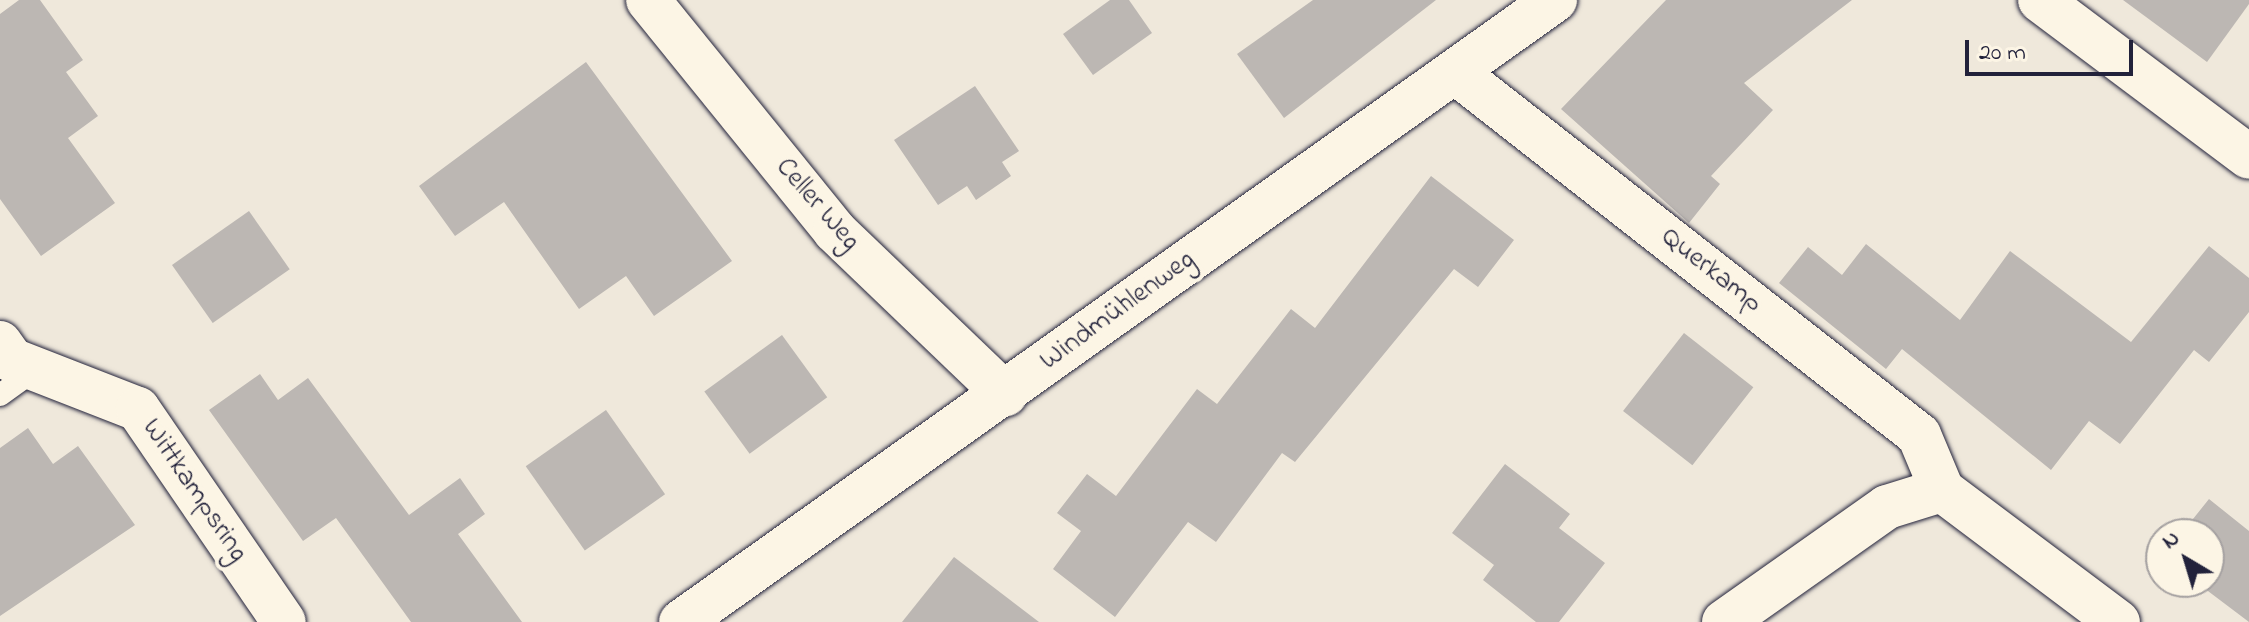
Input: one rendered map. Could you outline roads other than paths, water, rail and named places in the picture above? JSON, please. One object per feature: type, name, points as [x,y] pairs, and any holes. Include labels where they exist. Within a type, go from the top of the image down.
[{"type":"street","name":"Celler Weg","points":[[648,0],[835,231],[1005,394]]},
{"type":"street","name":"Windmühlenweg","points":[[681,622],[1555,0]]},
{"type":"street","points":[[2040,0],[2249,157]]},
{"type":"street","name":"Querkamp","points":[[1455,72],[1919,435],[1942,490]]},
{"type":"street","name":"Wittkampsring","points":[[0,343],[12,360],[138,409],[284,622]]},
{"type":"street","points":[[1724,622],[1887,507],[1942,490],[2118,622]]},
{"type":"lane","points":[[0,395],[36,369]]}]
